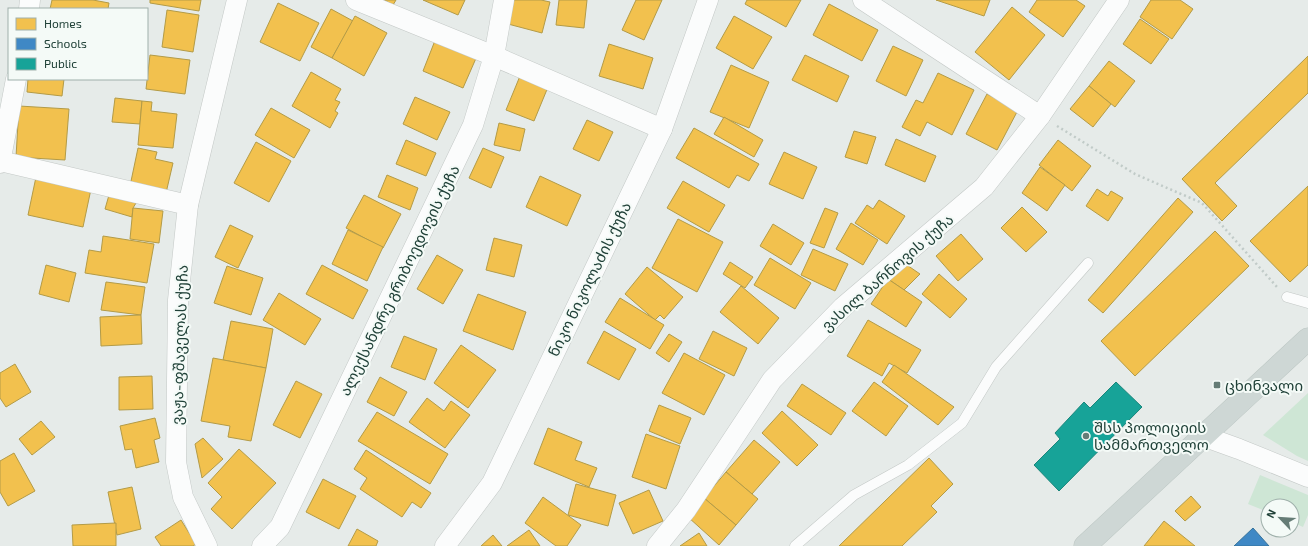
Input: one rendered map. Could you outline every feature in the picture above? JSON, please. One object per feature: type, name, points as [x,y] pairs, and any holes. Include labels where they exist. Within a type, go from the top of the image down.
[{"type":"main road","points":[[1085,546],[1308,339]]},
{"type":"street","name":"ვაჟა-ფშაველას ქუჩა","points":[[207,546],[183,497],[176,462],[178,300],[188,205],[237,0]]},
{"type":"street","points":[[356,0],[494,56],[662,129]]},
{"type":"street","name":"ალექსანდრე გრიბოედოვის ქუჩა","points":[[262,546],[280,526],[473,125],[494,56],[504,0]]},
{"type":"street","name":"ნიკო ნიკოლაძის ქუჩა","points":[[445,546],[492,483],[662,129],[708,0]]},
{"type":"street","points":[[864,0],[1040,116]]},
{"type":"street","name":"ვასილ ბარნოვის ქუჩა","points":[[656,546],[686,510],[772,380],[843,307],[984,187],[1040,116],[1119,0]]},
{"type":"street","points":[[16,80],[0,162],[188,205]]},
{"type":"street","points":[[1203,436],[1308,476]]},
{"type":"lane","points":[[795,546],[854,495],[908,465],[962,423],[996,367],[1088,263]]},
{"type":"lane","points":[[1287,297],[1308,303]]},
{"type":"path","points":[[1040,116],[1135,174],[1202,203],[1287,297]]},
{"type":"green space","points":[[1308,393],[1308,461],[1263,435]]},
{"type":"green space","points":[[1260,475],[1308,495],[1308,515],[1303,527],[1300,526],[1300,498],[1260,498],[1260,509],[1248,504]]},
{"type":"building: Homes","points":[[52,0],[93,0],[109,3],[108,8],[50,8]]},
{"type":"building: Homes","points":[[150,0],[201,0],[199,11],[150,3]]},
{"type":"building: Homes","points":[[384,0],[396,0],[393,5]]},
{"type":"building: Homes","points":[[423,0],[465,0],[458,15]]},
{"type":"building: Homes","points":[[514,0],[541,0],[550,2],[542,33],[508,24]]},
{"type":"building: Homes","points":[[559,0],[587,0],[584,28],[556,25]]},
{"type":"building: Homes","points":[[636,0],[662,0],[644,40],[622,30]]},
{"type":"building: Homes","points":[[747,0],[801,0],[786,27],[745,4]]},
{"type":"building: Homes","points":[[936,0],[990,0],[984,16]]},
{"type":"building: Homes","points":[[1037,0],[1076,0],[1085,6],[1063,37],[1029,12]]},
{"type":"building: Homes","points":[[1151,0],[1180,0],[1193,9],[1172,39],[1140,17]]},
{"type":"building: Homes","points":[[278,3],[319,23],[300,61],[260,42]]},
{"type":"building: Homes","points":[[829,4],[878,30],[862,61],[813,35]]},
{"type":"building: Homes","points":[[1012,7],[1045,35],[1009,80],[975,52]]},
{"type":"building: Homes","points":[[331,9],[353,21],[332,58],[311,47]]},
{"type":"building: Homes","points":[[167,10],[199,15],[193,52],[162,47]]},
{"type":"building: Homes","points":[[355,16],[387,33],[364,76],[332,58]]},
{"type":"building: Homes","points":[[734,16],[772,37],[753,69],[716,48]]},
{"type":"building: Homes","points":[[1140,19],[1169,39],[1151,64],[1123,44]]},
{"type":"building: Homes","points":[[436,38],[477,56],[463,88],[423,71]]},
{"type":"building: Homes","points":[[609,44],[653,58],[643,89],[599,76]]},
{"type":"building: Homes","points":[[893,46],[923,60],[906,96],[876,81]]},
{"type":"building: Homes","points":[[150,55],[190,60],[185,94],[146,89]]},
{"type":"building: Homes","points":[[805,55],[849,76],[837,102],[792,80]]},
{"type":"building: Homes","points":[[1308,56],[1308,93],[1215,183],[1237,206],[1222,221],[1182,179]]},
{"type":"building: Homes","points":[[1109,61],[1135,81],[1115,107],[1089,86]]},
{"type":"building: Homes","points":[[731,65],[769,82],[749,128],[710,112]]},
{"type":"building: Homes","points":[[311,72],[341,89],[335,100],[340,102],[335,111],[338,113],[330,128],[292,106]]},
{"type":"building: Homes","points":[[938,73],[974,90],[952,135],[927,122],[920,136],[902,127],[916,100],[923,103]]},
{"type":"building: Homes","points":[[520,76],[548,87],[534,121],[506,110]]},
{"type":"building: Homes","points":[[28,80],[64,80],[62,96],[27,92]]},
{"type":"building: Homes","points":[[1089,86],[1111,104],[1093,127],[1070,109]]},
{"type":"building: Homes","points":[[987,94],[1018,110],[997,150],[966,134]]},
{"type":"building: Homes","points":[[415,97],[450,112],[437,140],[403,124]]},
{"type":"building: Homes","points":[[115,98],[142,101],[140,124],[112,122]]},
{"type":"building: Homes","points":[[142,101],[152,102],[151,111],[177,114],[173,148],[138,145]]},
{"type":"building: Homes","points":[[19,106],[69,109],[65,160],[16,157]]},
{"type":"building: Homes","points":[[271,108],[310,130],[294,158],[255,135]]},
{"type":"building: Homes","points":[[724,117],[763,140],[754,157],[714,134]]},
{"type":"building: Homes","points":[[587,120],[613,132],[599,161],[573,149]]},
{"type":"building: Homes","points":[[499,123],[525,129],[520,151],[494,145]]},
{"type":"building: Homes","points":[[694,128],[759,164],[749,181],[737,175],[729,188],[676,158]]},
{"type":"building: Homes","points":[[854,131],[876,137],[867,164],[845,157]]},
{"type":"building: Homes","points":[[896,139],[936,156],[925,182],[885,165]]},
{"type":"building: Homes","points":[[406,140],[436,153],[426,176],[396,164]]},
{"type":"building: Homes","points":[[1058,140],[1091,166],[1072,191],[1039,165]]},
{"type":"building: Homes","points":[[256,142],[291,161],[269,202],[234,183]]},
{"type":"building: Homes","points":[[138,148],[157,152],[155,159],[173,163],[166,193],[130,186]]},
{"type":"building: Homes","points":[[483,148],[504,157],[491,188],[469,178]]},
{"type":"building: Homes","points":[[784,152],[817,167],[803,199],[769,184]]},
{"type":"building: Homes","points":[[1040,167],[1065,185],[1047,211],[1022,193]]},
{"type":"building: Homes","points":[[387,175],[418,188],[410,210],[378,197]]},
{"type":"building: Homes","points":[[540,176],[581,195],[567,226],[526,207]]},
{"type":"building: Homes","points":[[36,177],[91,189],[83,227],[28,215]]},
{"type":"building: Homes","points":[[683,181],[725,205],[709,232],[667,208]]},
{"type":"building: Homes","points":[[1308,186],[1308,265],[1290,282],[1250,241]]},
{"type":"building: Homes","points":[[1097,189],[1108,196],[1111,191],[1123,198],[1108,221],[1086,206]]},
{"type":"building: Homes","points":[[109,195],[136,203],[133,208],[132,217],[105,209]]},
{"type":"building: Homes","points":[[364,195],[401,214],[383,248],[346,228]]},
{"type":"building: Homes","points":[[1178,198],[1193,212],[1103,313],[1088,300]]},
{"type":"building: Homes","points":[[879,200],[905,216],[887,244],[855,223],[867,205],[873,209]]},
{"type":"building: Homes","points":[[1022,207],[1047,232],[1026,252],[1001,228]]},
{"type":"building: Homes","points":[[133,208],[163,211],[159,243],[130,239]]},
{"type":"building: Homes","points":[[825,208],[838,213],[824,248],[810,243]]},
{"type":"building: Homes","points":[[678,219],[723,242],[697,292],[652,268]]},
{"type":"building: Homes","points":[[851,223],[878,240],[863,265],[836,249]]},
{"type":"building: Homes","points":[[773,224],[804,243],[791,265],[760,246]]},
{"type":"building: Homes","points":[[230,225],[253,236],[238,268],[215,257]]},
{"type":"building: Homes","points":[[348,230],[383,247],[367,281],[332,264]]},
{"type":"building: Homes","points":[[1215,231],[1249,266],[1135,376],[1101,341]]},
{"type":"building: Homes","points":[[961,234],[983,259],[958,281],[936,256]]},
{"type":"building: Homes","points":[[103,236],[154,244],[147,283],[85,273],[89,250],[101,252]]},
{"type":"building: Homes","points":[[494,238],[522,245],[514,277],[486,270]]},
{"type":"building: Homes","points":[[813,249],[848,264],[835,291],[801,275]]},
{"type":"building: Homes","points":[[437,255],[463,270],[443,304],[417,289]]},
{"type":"building: Homes","points":[[770,258],[811,283],[795,309],[754,285]]},
{"type":"building: Homes","points":[[730,262],[753,277],[745,288],[723,274]]},
{"type":"building: Homes","points":[[904,263],[920,274],[904,290],[888,279]]},
{"type":"building: Homes","points":[[46,265],[76,273],[69,302],[39,294]]},
{"type":"building: Homes","points":[[322,265],[368,290],[353,319],[306,294]]},
{"type":"building: Homes","points":[[227,266],[263,278],[251,315],[214,303]]},
{"type":"building: Homes","points":[[647,267],[683,297],[664,319],[660,315],[655,320],[625,294]]},
{"type":"building: Homes","points":[[939,274],[967,299],[950,318],[922,294]]},
{"type":"building: Homes","points":[[888,279],[922,302],[906,327],[871,304]]},
{"type":"building: Homes","points":[[106,282],[145,287],[141,315],[101,310]]},
{"type":"building: Homes","points":[[741,286],[779,318],[758,344],[720,312]]},
{"type":"building: Homes","points":[[279,293],[321,319],[305,345],[263,320]]},
{"type":"building: Homes","points":[[478,294],[526,312],[513,350],[463,331]]},
{"type":"building: Homes","points":[[620,298],[664,325],[650,349],[605,322]]},
{"type":"building: Homes","points":[[141,315],[142,344],[101,346],[100,317]]},
{"type":"building: Homes","points":[[868,320],[921,350],[907,373],[889,363],[882,376],[847,356]]},
{"type":"building: Homes","points":[[231,321],[273,329],[266,368],[223,360]]},
{"type":"building: Homes","points":[[604,331],[636,349],[619,380],[587,363]]},
{"type":"building: Homes","points":[[713,331],[747,348],[734,376],[699,359]]},
{"type":"building: Homes","points":[[669,334],[682,342],[669,362],[656,353]]},
{"type":"building: Homes","points":[[404,336],[437,349],[425,380],[391,367]]},
{"type":"building: Homes","points":[[461,345],[496,370],[468,408],[434,383]]},
{"type":"building: Homes","points":[[684,353],[725,375],[704,415],[662,393]]},
{"type":"building: Homes","points":[[213,358],[266,368],[251,441],[228,437],[230,426],[201,421]]},
{"type":"building: Homes","points":[[15,364],[31,392],[6,407],[0,398],[0,373]]},
{"type":"building: Homes","points":[[894,365],[954,407],[938,425],[882,382]]},
{"type":"building: Homes","points":[[152,376],[153,409],[119,410],[119,377]]},
{"type":"building: Homes","points":[[380,377],[407,392],[394,416],[367,402]]},
{"type":"building: Homes","points":[[296,381],[322,394],[300,438],[273,425]]},
{"type":"building: Homes","points":[[874,382],[908,406],[886,436],[852,411]]},
{"type":"building: Homes","points":[[802,384],[846,413],[831,435],[787,406]]},
{"type":"building: Homes","points":[[427,398],[444,411],[451,401],[470,415],[445,448],[409,422]]},
{"type":"building: Homes","points":[[659,405],[691,418],[680,444],[649,431]]},
{"type":"building: Homes","points":[[782,411],[818,445],[797,466],[762,433]]},
{"type":"building: Homes","points":[[377,412],[448,454],[430,484],[358,441]]},
{"type":"building: Homes","points":[[155,418],[160,438],[154,440],[159,462],[136,468],[132,449],[125,450],[120,426]]},
{"type":"building: Homes","points":[[41,421],[55,437],[32,455],[19,439]]},
{"type":"building: Homes","points":[[548,428],[582,442],[575,460],[597,468],[589,487],[534,464]]},
{"type":"building: Homes","points":[[646,434],[680,446],[666,489],[632,477]]},
{"type":"building: Homes","points":[[203,438],[223,459],[202,478],[195,444]]},
{"type":"building: Homes","points":[[754,440],[780,462],[752,494],[726,472]]},
{"type":"building: Homes","points":[[239,449],[276,483],[232,529],[211,509],[222,497],[208,483]]},
{"type":"building: Homes","points":[[366,450],[431,493],[421,508],[412,502],[402,517],[360,489],[367,478],[354,469]]},
{"type":"building: Homes","points":[[14,453],[35,491],[8,506],[0,492],[0,461]]},
{"type":"building: Homes","points":[[929,458],[953,484],[931,506],[937,512],[902,546],[839,546]]},
{"type":"building: Homes","points":[[726,472],[758,499],[736,525],[704,498]]},
{"type":"building: Homes","points":[[323,479],[356,496],[339,529],[306,512]]},
{"type":"building: Homes","points":[[576,484],[616,495],[608,526],[568,515]]},
{"type":"building: Homes","points":[[132,487],[141,529],[117,535],[108,492]]},
{"type":"building: Homes","points":[[649,490],[663,521],[633,534],[619,503]]},
{"type":"building: Homes","points":[[1191,496],[1201,507],[1185,521],[1175,511]]},
{"type":"building: Homes","points":[[543,497],[581,525],[567,546],[556,546],[525,523]]},
{"type":"building: Homes","points":[[704,498],[736,525],[719,545],[688,517]]},
{"type":"building: Homes","points":[[181,520],[196,544],[193,546],[161,546],[155,537]]},
{"type":"building: Homes","points":[[1164,521],[1195,546],[1144,546]]},
{"type":"building: Homes","points":[[116,523],[116,546],[73,546],[72,525]]},
{"type":"building: Homes","points":[[357,529],[378,541],[376,546],[348,546]]},
{"type":"building: Homes","points":[[529,530],[540,546],[507,546]]},
{"type":"building: Homes","points":[[699,533],[707,546],[680,546]]},
{"type":"building: Homes","points":[[493,535],[502,546],[481,546]]},
{"type":"building: Schools","points":[[1253,528],[1260,536],[1260,538],[1262,538],[1269,546],[1234,546]]},
{"type":"building: Public","name":"შსს პოლიციის სამმართველო","points":[[1116,382],[1142,407],[1059,491],[1034,465],[1060,439],[1055,433],[1084,402],[1090,408]]},
{"type":"place","name":"ცხინვალი","points":[[1217,385]]},
{"type":"place","name":"შსს პოლიციის სამმართველო","points":[[1086,436]]}]
